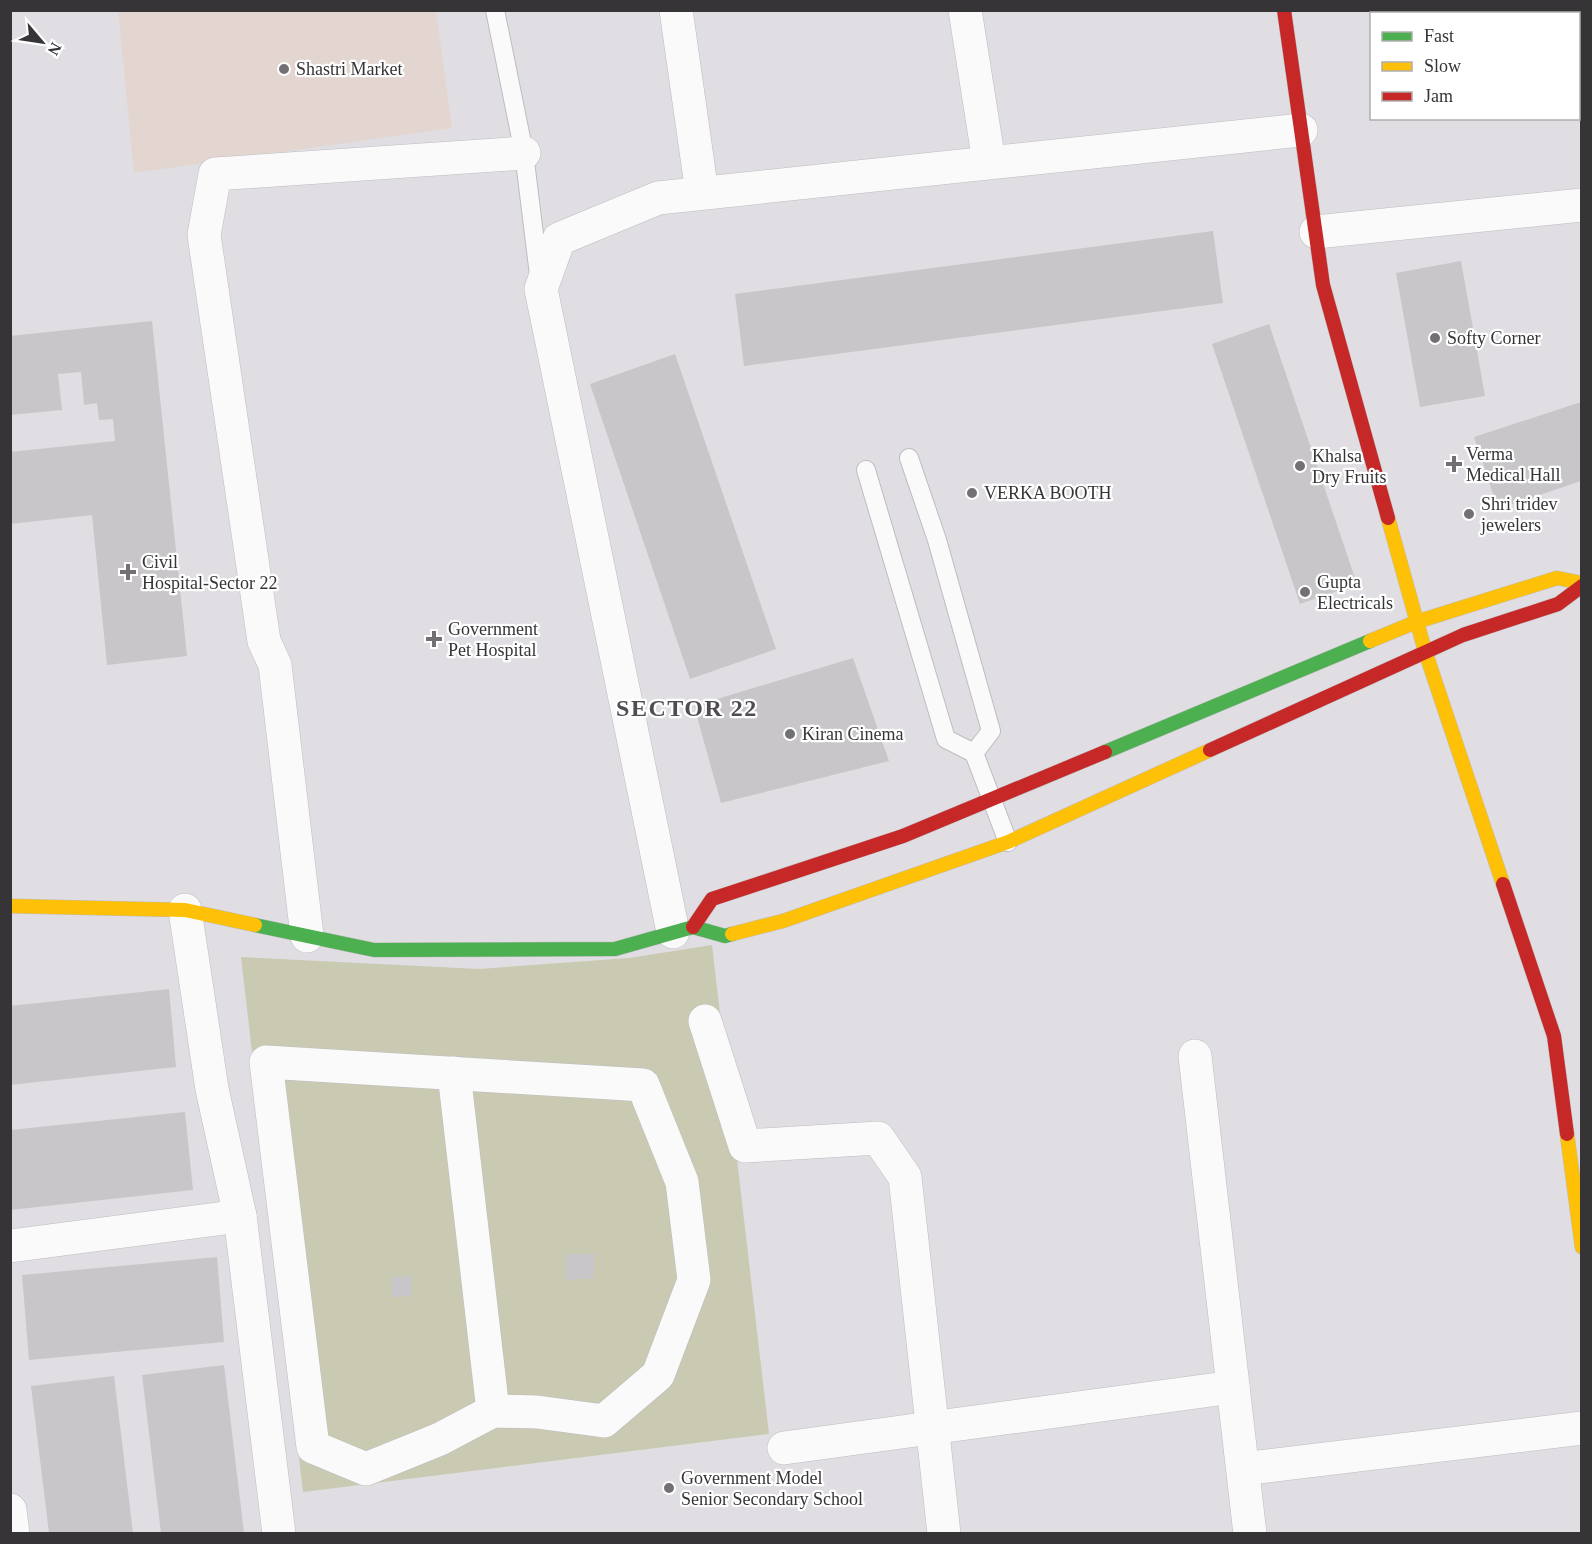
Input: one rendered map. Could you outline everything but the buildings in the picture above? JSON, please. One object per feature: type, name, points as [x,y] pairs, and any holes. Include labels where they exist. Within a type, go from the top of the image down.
[{"type":"street","points":[[676,10],[702,193]]},
{"type":"street","points":[[965,10],[988,162]]},
{"type":"street","points":[[1284,10],[1323,285],[1416,622],[1554,1036],[1581,1247]]},
{"type":"street","points":[[683,930],[541,289],[559,238],[658,198],[1301,130]]},
{"type":"street","points":[[307,936],[275,665],[264,641],[204,235],[215,174],[524,153]]},
{"type":"street","points":[[1316,232],[1581,205]]},
{"type":"street","points":[[683,930],[712,899],[903,836],[1416,622],[1557,578],[1581,585]]},
{"type":"street","points":[[10,906],[185,910],[374,950],[615,949],[683,930],[725,936],[783,921],[1008,842],[1425,651],[1463,635],[1558,604],[1581,585]]},
{"type":"street","points":[[185,910],[212,1089],[240,1216],[279,1533]]},
{"type":"street","points":[[705,1021],[745,1146],[878,1138],[905,1178],[944,1533]]},
{"type":"street","points":[[1195,1056],[1250,1533]]},
{"type":"street","points":[[266,1062],[643,1085],[682,1182],[694,1280],[658,1375],[604,1421],[537,1412],[494,1411],[440,1439],[366,1469],[313,1447],[266,1062]]},
{"type":"street","points":[[454,1073],[494,1411]]},
{"type":"street","points":[[10,1246],[240,1216]]},
{"type":"street","points":[[784,1448],[1233,1387]]},
{"type":"street","points":[[1243,1470],[1581,1428]]},
{"type":"street","points":[[10,1510],[13,1533]]},
{"type":"lane","points":[[495,10],[524,153],[541,289]]},
{"type":"lane","points":[[909,458],[937,540],[991,731],[974,753]]},
{"type":"lane","points":[[866,470],[946,739],[974,753],[1008,842]]},
{"type":"shaded area","name":"Shastri Market","points":[[118,11],[436,11],[452,128],[134,173]]},
{"type":"green space","points":[[712,945],[769,1434],[303,1492],[241,957],[479,969],[629,958]]},
{"type":"traffic: fast","points":[[1105,752],[1370,641]]},
{"type":"traffic: fast","points":[[255,925],[374,950],[615,949],[693,927],[725,936],[732,934]]},
{"type":"traffic: slow","points":[[1388,518],[1425,651],[1503,884]]},
{"type":"traffic: slow","points":[[1370,641],[1416,622],[1557,578],[1582,583]]},
{"type":"traffic: slow","points":[[732,934],[783,921],[1008,842],[1210,750]]},
{"type":"traffic: slow","points":[[10,906],[185,910],[255,925]]},
{"type":"traffic: slow","points":[[1567,1134],[1582,1247]]},
{"type":"traffic: jam","points":[[1284,10],[1323,285],[1388,518]]},
{"type":"traffic: jam","points":[[1210,750],[1463,635],[1558,604],[1582,586]]},
{"type":"traffic: jam","points":[[693,927],[712,899],[903,836],[1105,752]]},
{"type":"traffic: jam","points":[[1503,884],[1554,1036],[1567,1134]]},
{"type":"place","name":"Shastri Market","points":[[284,69]]},
{"type":"place","name":"Softy Corner","points":[[1435,338]]},
{"type":"place","name":"Verma Medical Hall","points":[[1454,464]]},
{"type":"place","name":"Khalsa Dry Fruits","points":[[1300,466]]},
{"type":"place","name":"VERKA BOOTH","points":[[972,493]]},
{"type":"place","name":"Shri tridev jewelers","points":[[1469,514]]},
{"type":"place","name":"Civil Hospital-Sector 22","points":[[128,572]]},
{"type":"place","name":"Gupta Electricals","points":[[1305,592]]},
{"type":"place","name":"Government Pet Hospital","points":[[434,639]]},
{"type":"place","name":"Kiran Cinema","points":[[790,734]]},
{"type":"place","name":"Government Model Senior Secondary School","points":[[669,1488]]},
{"type":"district","name":"SECTOR 22","points":[[687,708]]}]
